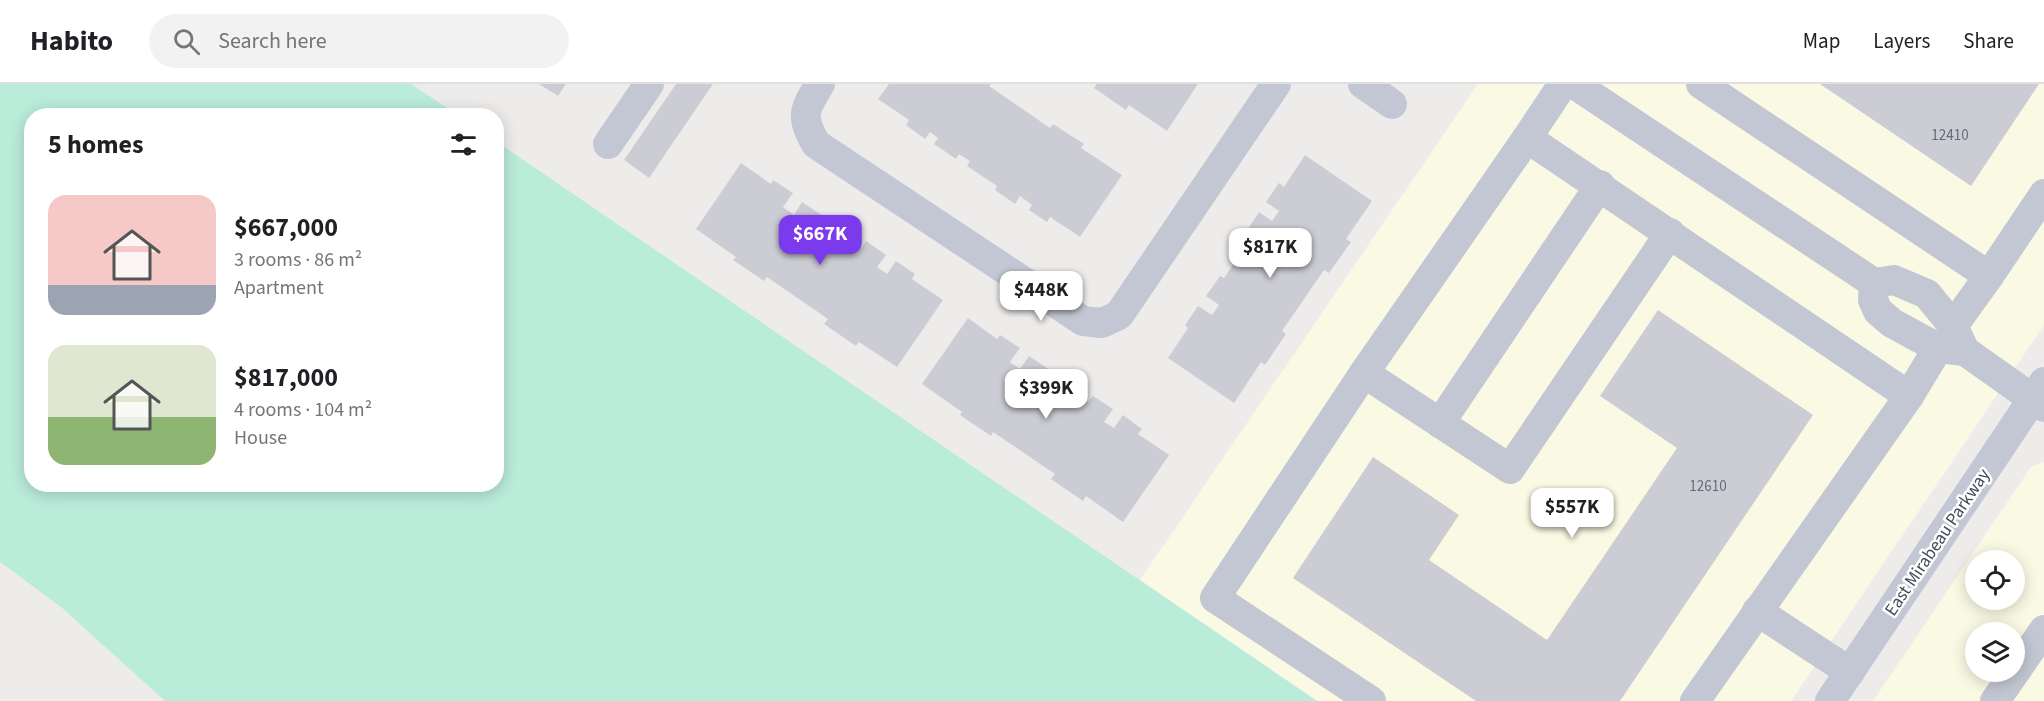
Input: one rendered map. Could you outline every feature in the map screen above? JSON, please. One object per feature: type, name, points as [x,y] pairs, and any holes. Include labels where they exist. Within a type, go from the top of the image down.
[{"type":"street","points":[[608,144],[649,84]]},
{"type":"street","points":[[820,84],[805,109],[806,128],[816,144],[1083,321],[1102,323],[1119,315],[1276,84]]},
{"type":"street","points":[[1363,84],[1392,104]]},
{"type":"street","points":[[1356,696],[1215,598],[1364,374],[1563,84]]},
{"type":"street","points":[[1574,84],[1874,283],[1894,280],[1927,294],[1952,342]]},
{"type":"street","points":[[1701,84],[1989,276]]},
{"type":"street","points":[[1527,138],[1600,185],[1909,396]]},
{"type":"street","points":[[1440,423],[1600,185]]},
{"type":"street","points":[[1695,701],[1909,396],[1952,342],[1989,276],[2044,194]]},
{"type":"street","points":[[1364,374],[1510,469],[1670,233]]},
{"type":"street","points":[[1874,283],[1873,300],[1878,311],[1907,334],[1952,342],[2040,396]]},
{"type":"street","name":"East Mirabeau Parkway","points":[[1830,701],[2040,396]]},
{"type":"street","points":[[1757,611],[1850,672]]},
{"type":"street","points":[[1995,701],[2044,630]]},
{"type":"shaded area","points":[[1478,84],[2044,84],[2044,325],[1791,701],[1317,701],[1140,580]]},
{"type":"shaded area","points":[[2044,462],[2044,701],[1873,701],[1965,565],[1965,610],[2025,610],[2025,550],[1975,550],[2031,467]]},
{"type":"green space","points":[[0,84],[411,84],[447,108],[24,108],[24,492],[504,492],[504,147],[1317,701],[165,701],[61,607],[0,562]]},
{"type":"building","points":[[539,84],[566,84],[558,96]]},
{"type":"building","points":[[676,84],[713,84],[649,178],[624,160]]},
{"type":"building","points":[[889,84],[991,84],[989,86],[1050,128],[1053,124],[1084,144],[1081,148],[1122,175],[1080,237],[1050,217],[1047,222],[1029,210],[1032,205],[1020,196],[1015,204],[995,190],[997,186],[967,166],[970,161],[959,154],[956,159],[934,144],[938,138],[930,132],[925,139],[906,125],[909,120],[878,99]]},
{"type":"building","points":[[1097,84],[1198,84],[1167,131],[1129,105],[1126,110],[1094,88]]},
{"type":"building","points":[[1820,84],[2039,84],[1971,186]]},
{"type":"building","points":[[1305,155],[1372,201],[1346,239],[1351,242],[1329,273],[1324,270],[1282,331],[1286,334],[1265,365],[1261,362],[1234,403],[1168,358],[1188,328],[1185,325],[1198,306],[1212,315],[1219,305],[1206,296],[1220,276],[1224,278],[1252,237],[1246,232],[1259,212],[1272,221],[1279,211],[1266,202],[1279,183],[1284,187]]},
{"type":"building","points":[[741,163],[771,184],[773,180],[793,193],[783,207],[794,215],[802,202],[823,216],[821,219],[862,248],[866,241],[886,255],[877,267],[887,274],[896,261],[915,274],[912,279],[943,300],[897,367],[859,342],[856,346],[824,324],[828,319],[767,277],[764,281],[733,260],[736,257],[696,229]]},
{"type":"building","points":[[1658,310],[1813,415],[1620,701],[1476,701],[1293,578],[1373,457],[1459,515],[1429,560],[1547,640],[1677,448],[1600,396]]},
{"type":"building","points":[[968,318],[997,339],[1000,335],[1020,348],[1010,362],[1020,369],[1029,356],[1050,370],[1047,374],[1088,402],[1093,396],[1113,409],[1104,422],[1114,428],[1123,415],[1142,429],[1138,434],[1169,455],[1123,522],[1086,496],[1083,501],[1051,479],[1055,474],[993,432],[991,436],[960,415],[962,412],[922,384]]}]
